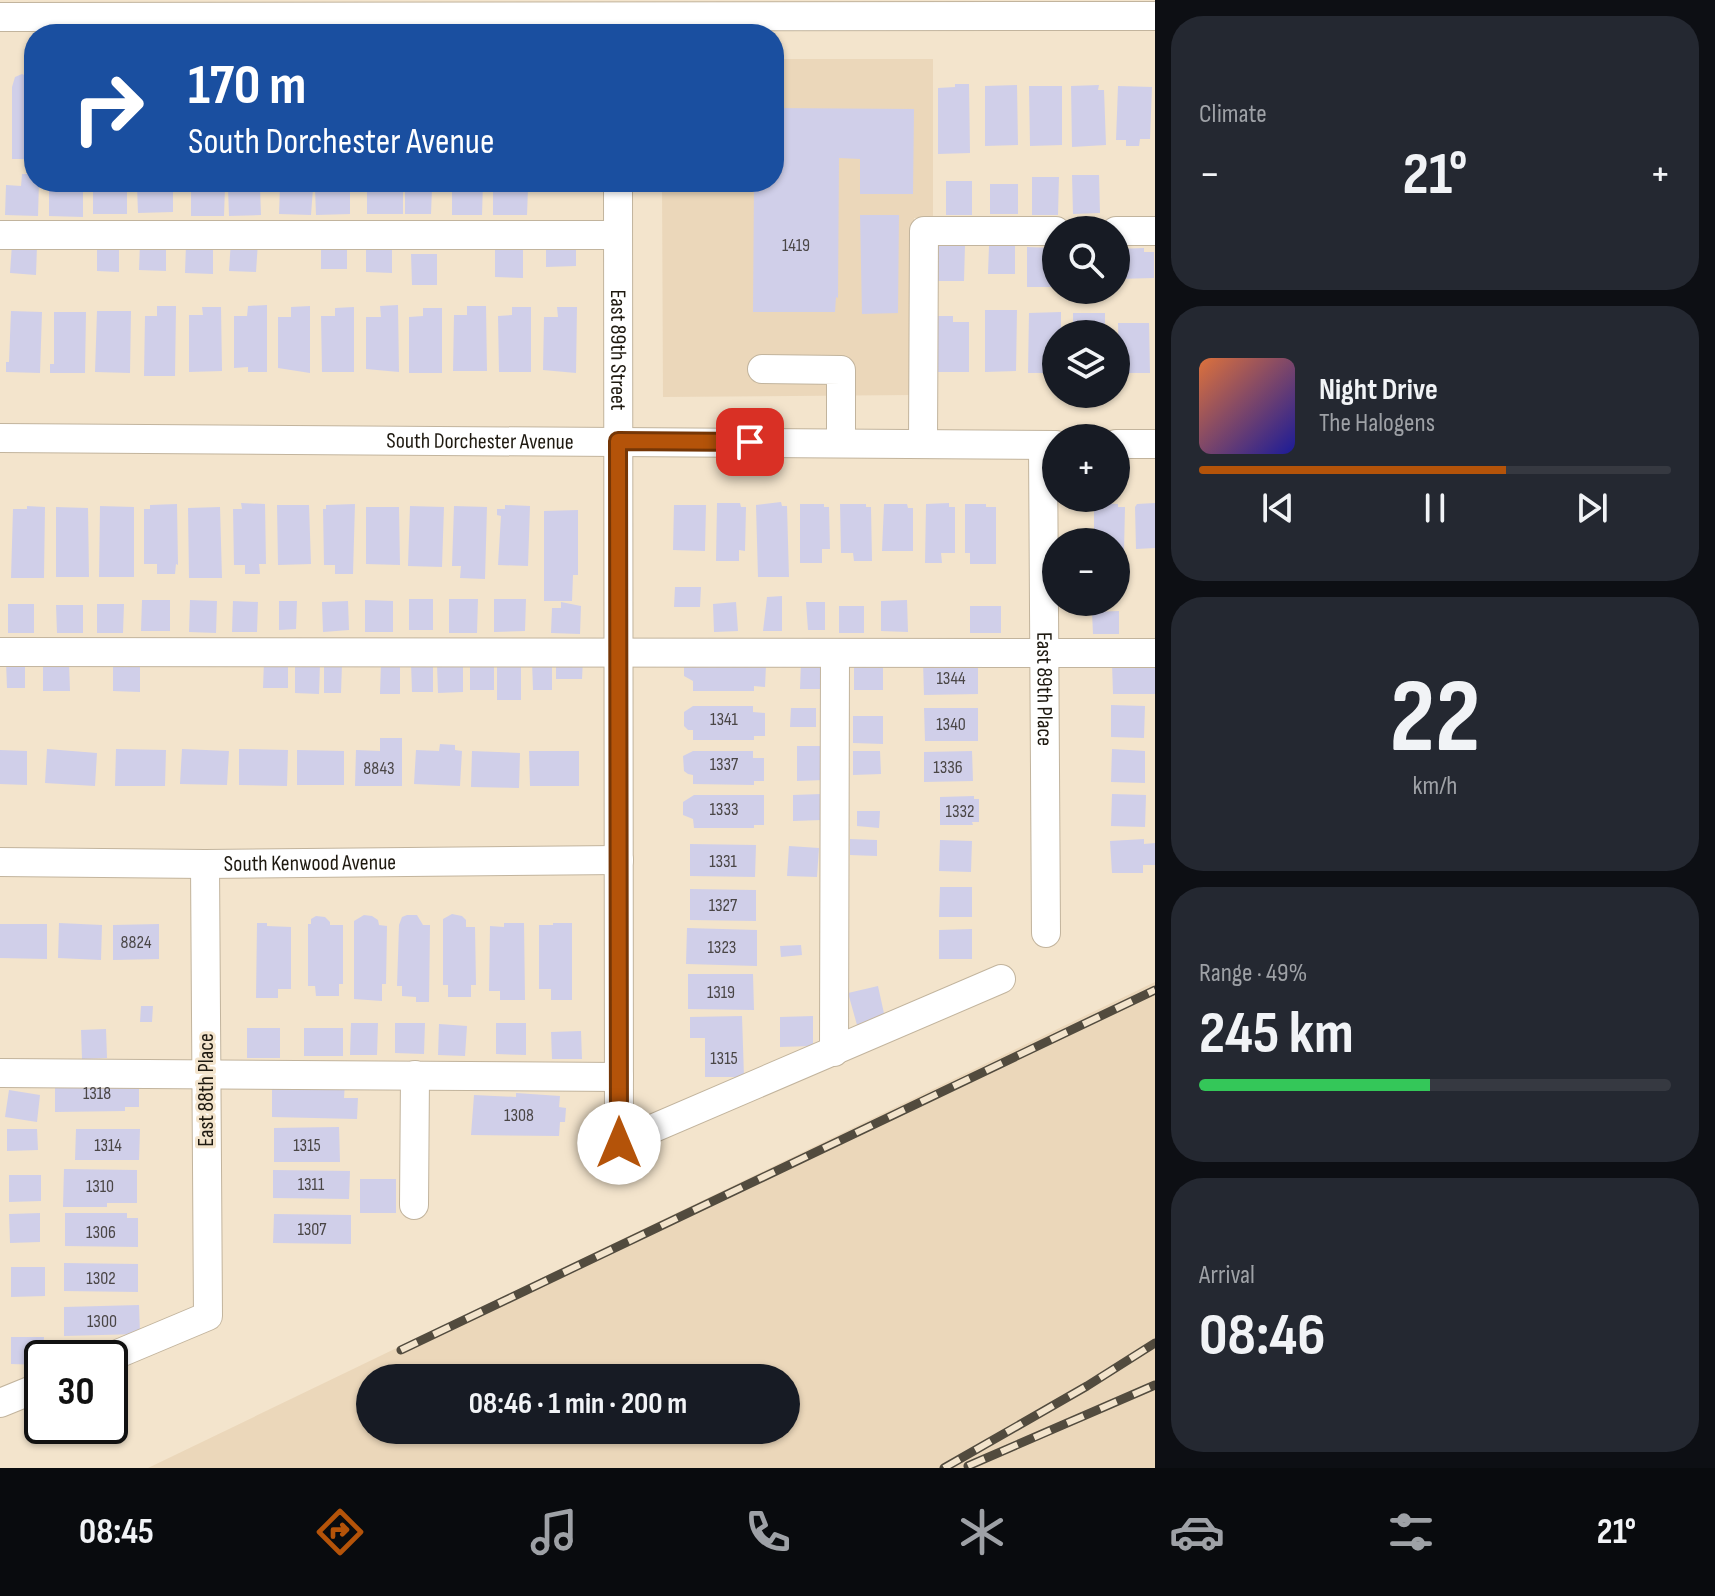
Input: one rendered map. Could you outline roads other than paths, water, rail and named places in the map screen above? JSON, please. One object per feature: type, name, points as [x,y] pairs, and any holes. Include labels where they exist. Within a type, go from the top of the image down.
[{"type":"street","points":[[0,17],[1155,16]]},
{"type":"street","name":"East 89th Street","points":[[618,192],[619,1143],[834,1052]]},
{"type":"street","points":[[923,444],[924,231],[1042,231]]},
{"type":"street","points":[[1130,231],[1155,231]]},
{"type":"street","points":[[0,235],[618,235]]},
{"type":"street","points":[[762,369],[841,370],[841,443]]},
{"type":"street","name":"South Dorchester Avenue","points":[[0,438],[1042,445]]},
{"type":"street","points":[[1130,444],[1155,444]]},
{"type":"street","name":"East 89th Place","points":[[1046,933],[1045,654],[1048,512]]},
{"type":"street","points":[[0,652],[1155,653]]},
{"type":"street","points":[[835,653],[834,1052],[1001,979]]},
{"type":"street","name":"South Kenwood Avenue","points":[[0,862],[205,864],[619,860]]},
{"type":"street","name":"East 88th Place","points":[[128,1350],[208,1316],[205,864]]},
{"type":"street","points":[[0,1073],[619,1077]]},
{"type":"street","points":[[414,1205],[415,1075]]},
{"type":"street","points":[[0,1403],[24,1393]]},
{"type":"railway","points":[[401,1350],[1155,990]]},
{"type":"railway","points":[[944,1468],[1155,1343]]},
{"type":"railway","points":[[968,1466],[1155,1385]]}]
